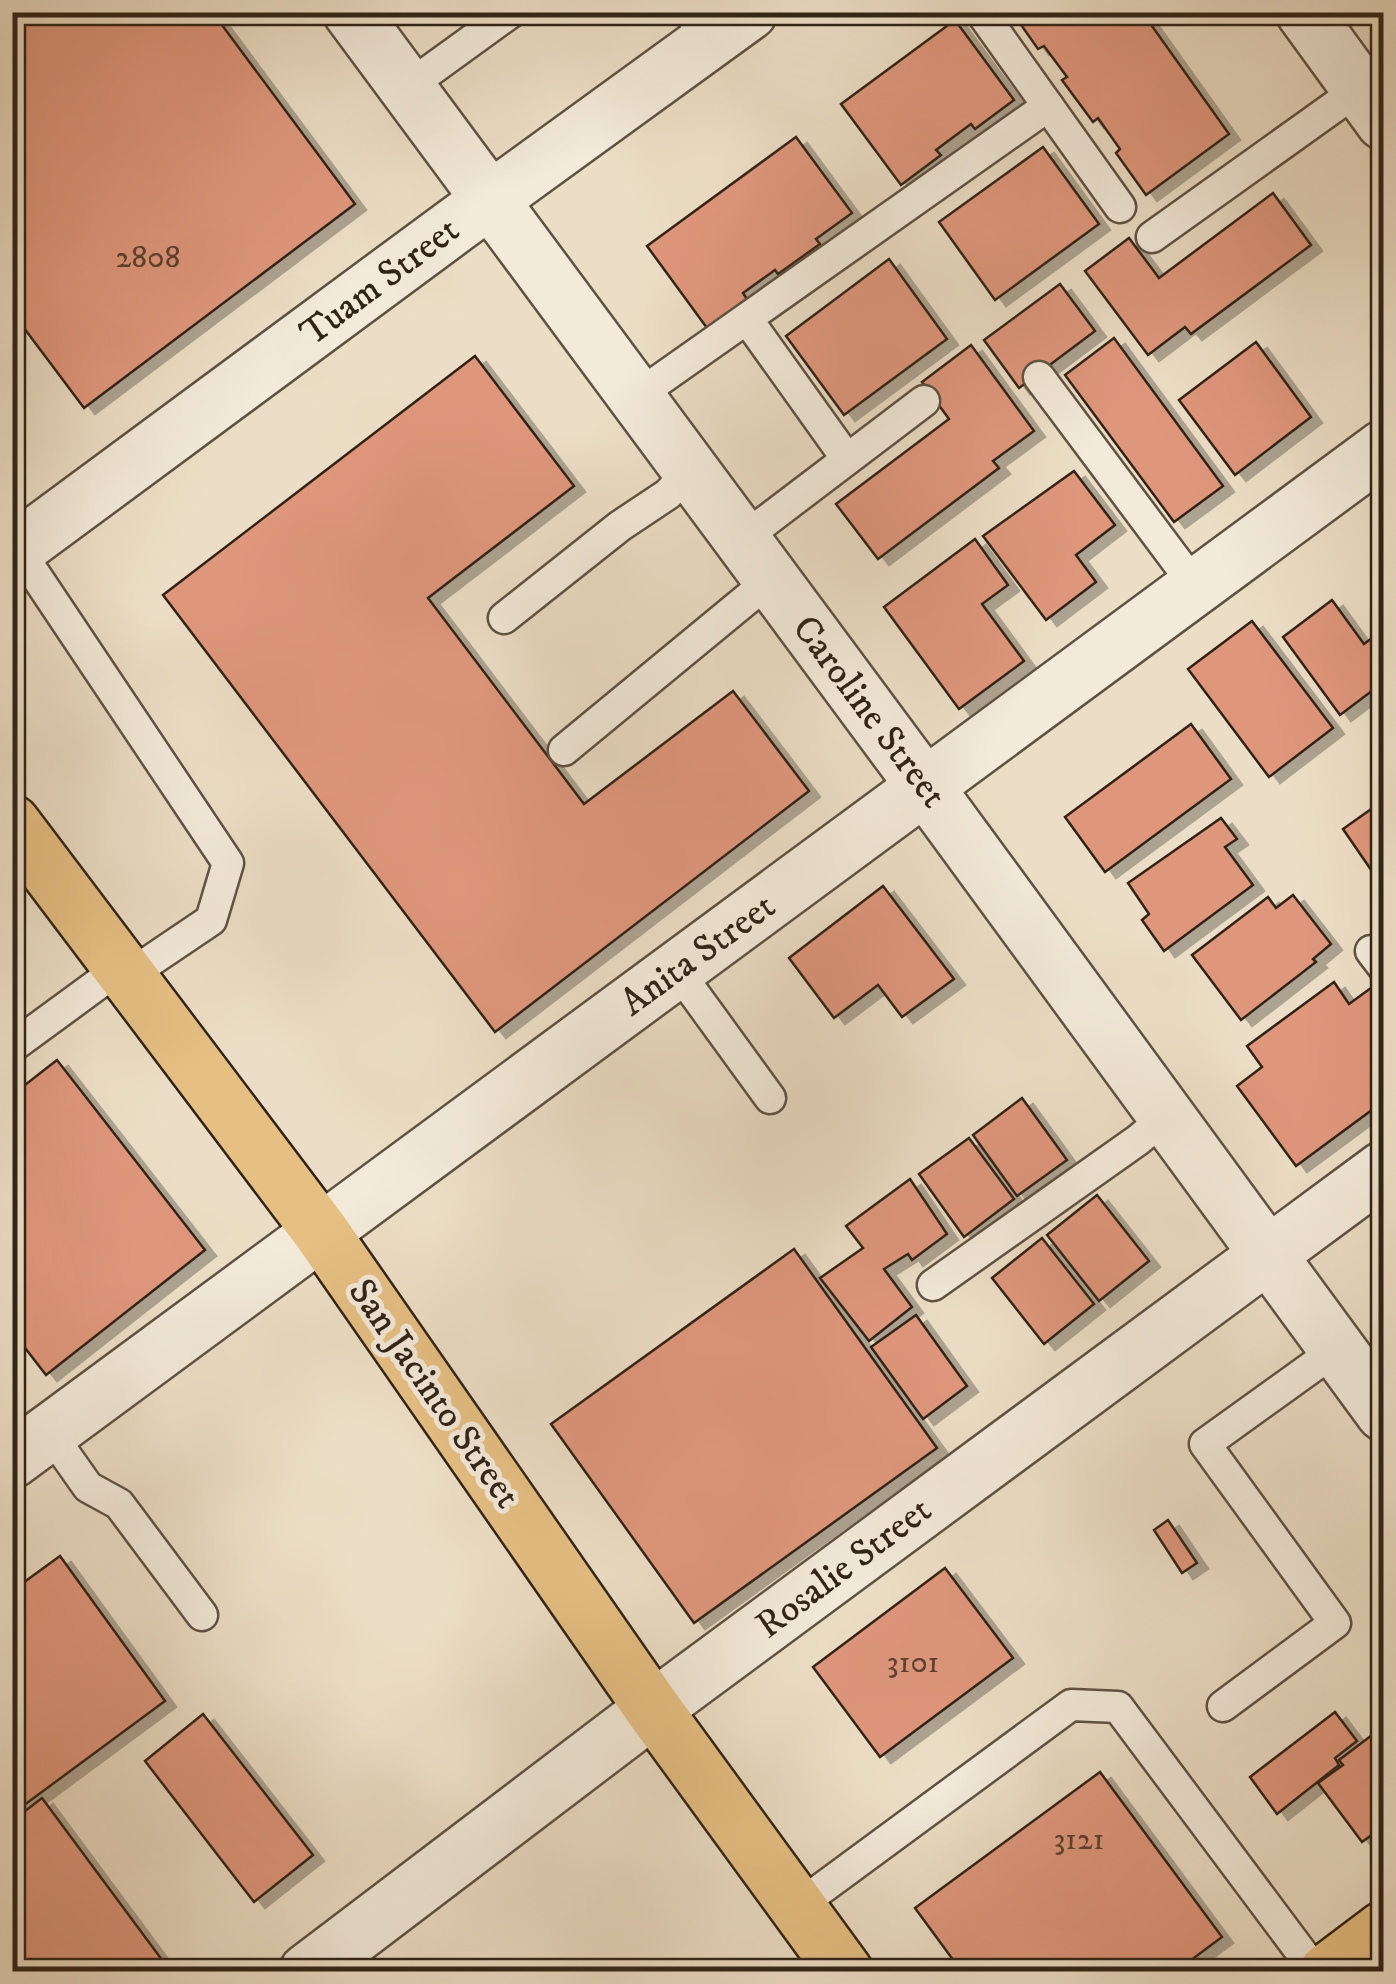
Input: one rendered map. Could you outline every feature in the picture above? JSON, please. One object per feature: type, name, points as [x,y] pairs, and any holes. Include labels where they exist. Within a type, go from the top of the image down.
[{"type":"main road","name":"San Jacinto Street","points":[[12,823],[320,1232],[653,1710],[846,1972]]},
{"type":"main road","points":[[1327,1972],[1384,1930]]},
{"type":"street","name":"Caroline Street","points":[[351,12],[1384,1414]]},
{"type":"street","points":[[1304,12],[1371,106]]},
{"type":"street","name":"Tuam Street","points":[[15,551],[489,203],[716,22]]},
{"type":"street","name":"Anita Street","points":[[31,1446],[1384,448]]},
{"type":"street","name":"Rosalie Street","points":[[307,1972],[653,1710],[1384,1169]]},
{"type":"lane","points":[[406,88],[512,12]]},
{"type":"lane","points":[[981,12],[1120,207]]},
{"type":"lane","points":[[634,398],[1048,106]]},
{"type":"lane","points":[[1152,237],[1371,106]]},
{"type":"lane","points":[[747,319],[847,460]]},
{"type":"lane","points":[[1039,377],[1196,586]]},
{"type":"lane","points":[[564,750],[702,634],[745,604],[756,560],[847,460],[924,401]]},
{"type":"lane","points":[[504,618],[615,529],[668,494],[690,470]]},
{"type":"lane","points":[[12,1047],[211,920],[228,863],[15,551]]},
{"type":"lane","points":[[677,970],[770,1098]]},
{"type":"lane","points":[[932,1284],[1138,1140],[1166,1116]]},
{"type":"lane","points":[[1223,1706],[1335,1622],[1206,1444],[1337,1349]]},
{"type":"lane","points":[[31,1446],[119,1504],[202,1615]]},
{"type":"lane","points":[[798,1906],[1071,1705],[1118,1708],[1316,1972]]},
{"type":"building","points":[[12,12],[222,12],[216,17],[355,204],[84,408],[12,312]]},
{"type":"building","points":[[1012,12],[1142,12],[1229,134],[1146,195],[1116,153],[1120,149],[1098,118],[1093,122],[1062,80],[1067,77],[1044,46],[1038,49]]},
{"type":"building","points":[[955,20],[1014,100],[975,129],[971,124],[936,150],[941,155],[901,185],[841,104]]},
{"type":"building","points":[[796,137],[852,213],[816,239],[820,244],[743,293],[747,299],[707,328],[647,246]]},
{"type":"building","points":[[1043,147],[1099,224],[995,300],[939,222]]},
{"type":"building","points":[[1273,193],[1311,245],[1191,334],[1185,327],[1148,355],[1085,271],[1129,238],[1159,278]]},
{"type":"building","points":[[889,259],[947,339],[844,415],[786,336]]},
{"type":"building","points":[[1060,284],[1095,331],[1019,388],[984,340]]},
{"type":"building","points":[[1114,338],[1223,486],[1174,522],[1065,375]]},
{"type":"building","points":[[1256,342],[1311,417],[1235,475],[1179,400]]},
{"type":"building","points":[[971,345],[1034,431],[993,461],[999,468],[878,559],[836,504],[949,419],[922,382]]},
{"type":"building","points":[[475,356],[574,486],[428,598],[584,804],[733,691],[809,791],[495,1032],[163,595]]},
{"type":"building","points":[[1074,471],[1115,525],[1076,555],[1096,582],[1046,620],[983,536]]},
{"type":"building","points":[[975,539],[1008,585],[982,604],[1024,661],[959,709],[884,607]]},
{"type":"building","points":[[1332,600],[1364,644],[1384,629],[1384,688],[1381,684],[1340,715],[1283,637]]},
{"type":"building","points":[[1252,621],[1333,728],[1269,777],[1188,669]]},
{"type":"building","points":[[1191,724],[1231,779],[1105,872],[1065,817]]},
{"type":"building","points":[[1384,800],[1384,876],[1378,880],[1343,829]]},
{"type":"building","points":[[1221,818],[1237,839],[1225,847],[1253,885],[1164,951],[1142,920],[1149,914],[1128,883]]},
{"type":"building","points":[[883,886],[954,979],[902,1017],[878,985],[834,1018],[789,958]]},
{"type":"building","points":[[1293,895],[1331,944],[1313,959],[1316,962],[1241,1020],[1192,955],[1268,897],[1276,908]]},
{"type":"building","points":[[1334,982],[1349,1004],[1371,988],[1384,1005],[1384,1101],[1296,1166],[1237,1086],[1262,1067],[1247,1046]]},
{"type":"building","points":[[57,1060],[205,1250],[46,1375],[12,1331],[12,1095]]},
{"type":"building","points":[[1022,1098],[1067,1160],[1017,1196],[973,1135]]},
{"type":"building","points":[[969,1138],[1014,1199],[964,1237],[919,1174]]},
{"type":"building","points":[[910,1179],[947,1234],[912,1260],[908,1254],[884,1269],[912,1307],[869,1341],[820,1278],[863,1248],[846,1226]]},
{"type":"building","points":[[1097,1195],[1149,1261],[1099,1301],[1047,1235]]},
{"type":"building","points":[[1042,1238],[1094,1304],[1044,1344],[992,1278]]},
{"type":"building","points":[[794,1249],[937,1448],[694,1623],[551,1424]]},
{"type":"building","points":[[916,1315],[967,1386],[923,1419],[871,1347]]},
{"type":"building","points":[[1168,1520],[1197,1563],[1182,1573],[1154,1530]]},
{"type":"building","points":[[60,1556],[165,1701],[12,1814],[12,1591]]},
{"type":"building","points":[[945,1568],[1013,1658],[880,1757],[813,1667]]},
{"type":"building","points":[[1335,1712],[1357,1741],[1335,1758],[1339,1765],[1277,1814],[1250,1777]]},
{"type":"building","points":[[203,1714],[313,1855],[254,1902],[145,1761]]},
{"type":"building","points":[[1384,1726],[1384,1826],[1362,1842],[1318,1783],[1343,1765],[1339,1760]]},
{"type":"building","points":[[1100,1772],[1222,1937],[1175,1972],[962,1972],[915,1908]]},
{"type":"building","points":[[42,1798],[171,1972],[12,1972],[12,1821]]}]
